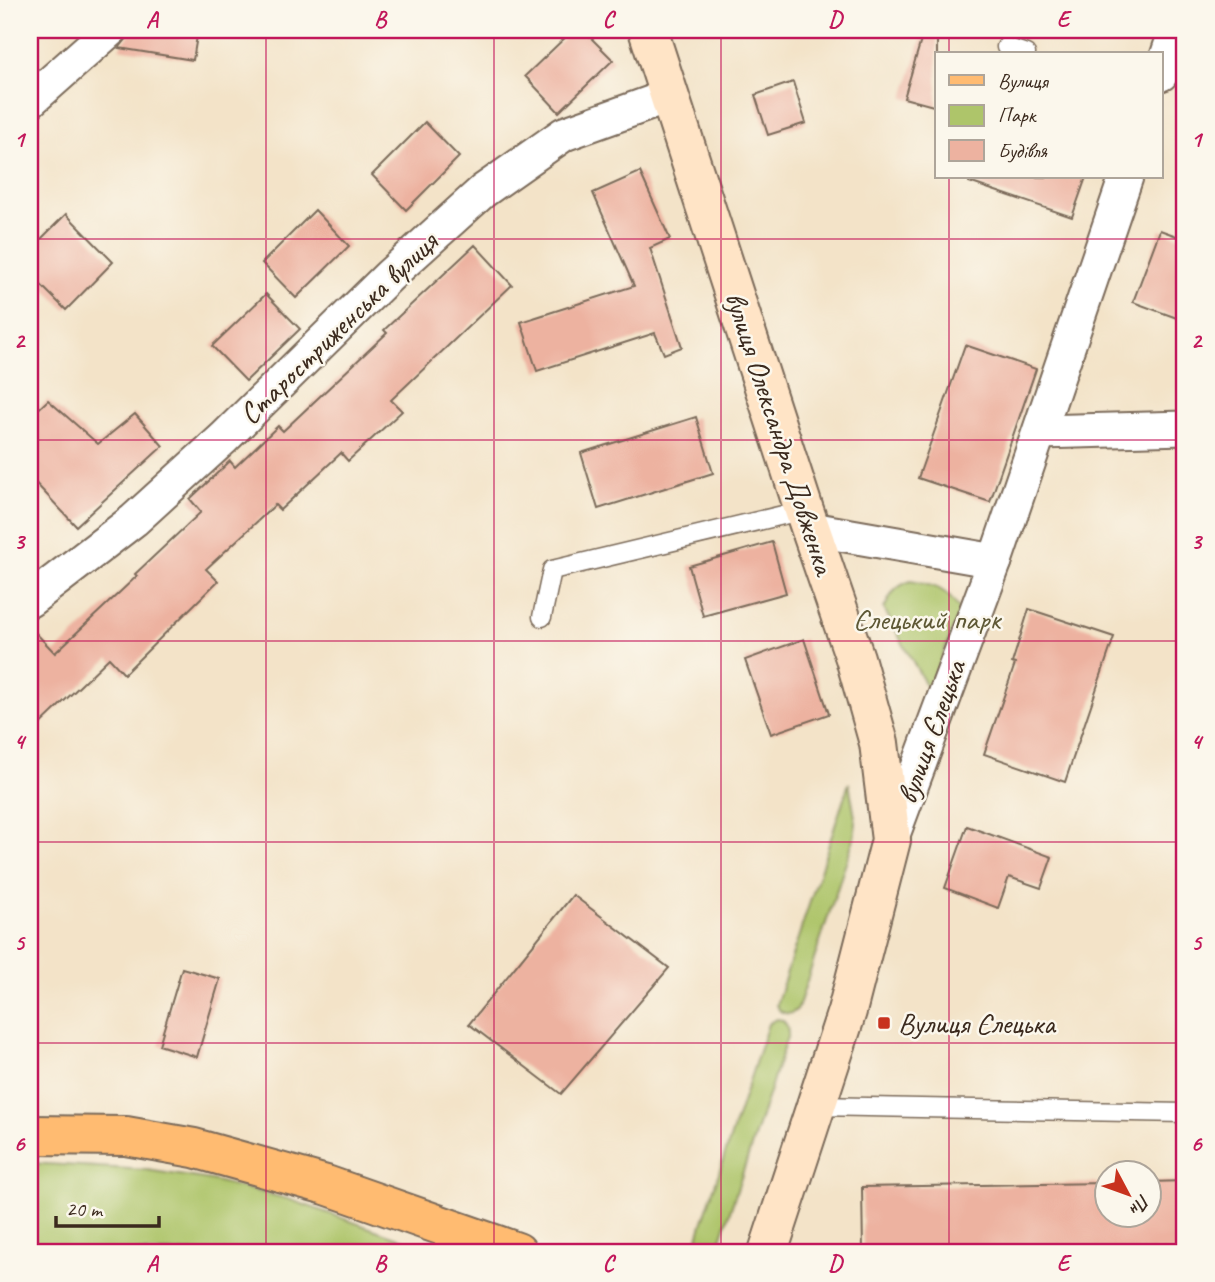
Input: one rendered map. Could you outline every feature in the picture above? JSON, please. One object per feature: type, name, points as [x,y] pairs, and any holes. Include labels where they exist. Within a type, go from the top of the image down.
[{"type":"main road","name":"вулиця Олександра Довженка","points":[[648,30],[807,520],[855,658],[879,743],[891,840]]},
{"type":"main road","name":"вулиця Єлецька","points":[[768,1252],[847,1011],[891,840]]},
{"type":"main road","points":[[30,1135],[126,1136],[194,1148],[326,1185],[517,1252]]},
{"type":"street","points":[[30,101],[110,30]]},
{"type":"street","points":[[1162,71],[1176,30]]},
{"type":"street","name":"Старостриженська вулиця","points":[[30,600],[134,520],[224,438],[389,276],[483,191],[564,134],[670,96]]},
{"type":"street","name":"вулиця Єлецька","points":[[891,840],[995,561],[1126,178]]},
{"type":"street","points":[[1040,432],[1185,428]]},
{"type":"street","points":[[807,520],[995,561]]},
{"type":"lane","points":[[1006,47],[1020,52]]},
{"type":"lane","points":[[542,617],[552,570],[807,520]]},
{"type":"lane","points":[[815,1105],[1185,1113]]},
{"type":"green space","name":"Єлецький парк","points":[[911,581],[940,589],[960,610],[929,691],[884,609],[894,591]]},
{"type":"green space","points":[[849,783],[856,823],[854,838],[798,1008],[792,1013],[785,1013],[776,1005]]},
{"type":"green space","points":[[776,1019],[783,1020],[788,1034],[720,1242],[712,1247],[704,1246],[698,1238],[702,1224],[768,1024]]},
{"type":"green space","points":[[30,1163],[147,1170],[211,1180],[288,1199],[438,1252],[30,1252]]},
{"type":"building","points":[[129,30],[198,30],[193,60],[119,48],[128,37]]},
{"type":"building","points":[[573,30],[583,30],[613,60],[559,112],[525,76]]},
{"type":"building","points":[[924,30],[937,30],[935,106],[904,98]]},
{"type":"building","points":[[793,82],[806,123],[768,135],[755,95]]},
{"type":"building","points":[[425,122],[459,157],[406,210],[372,175]]},
{"type":"building","points":[[640,172],[670,239],[650,248],[682,347],[664,354],[655,333],[537,371],[521,322],[634,286],[593,193]]},
{"type":"building","points":[[969,178],[1086,178],[1072,217],[969,182]]},
{"type":"building","points":[[315,210],[349,246],[296,298],[262,263]]},
{"type":"building","points":[[66,214],[113,262],[66,310],[30,274],[30,250]]},
{"type":"building","points":[[1160,230],[1185,239],[1185,321],[1133,302]]},
{"type":"building","points":[[475,245],[512,285],[391,400],[402,411],[348,461],[341,453],[280,510],[275,505],[206,569],[218,581],[124,674],[109,658],[30,734],[30,627],[55,653],[201,512],[190,499],[230,461],[235,467],[278,426],[283,431],[387,333],[384,330]]},
{"type":"building","points":[[266,294],[300,329],[246,381],[212,346]]},
{"type":"building","points":[[965,345],[1036,369],[990,502],[918,478]]},
{"type":"building","points":[[48,400],[98,444],[135,414],[163,446],[76,526],[30,477],[30,417]]},
{"type":"building","points":[[696,417],[713,473],[598,509],[581,453]]},
{"type":"building","points":[[772,542],[786,593],[703,616],[689,566]]},
{"type":"building","points":[[1029,609],[1114,637],[1065,782],[984,754],[1015,664],[1012,663]]},
{"type":"building","points":[[804,639],[829,714],[771,734],[745,660]]},
{"type":"building","points":[[967,826],[1052,857],[1041,888],[1009,877],[998,908],[945,888]]},
{"type":"building","points":[[573,895],[669,968],[561,1094],[469,1024]]},
{"type":"building","points":[[182,968],[220,979],[197,1057],[159,1045]]},
{"type":"building","points":[[1185,1181],[1185,1251],[863,1252],[862,1187],[1092,1183],[1092,1230],[1162,1230],[1162,1182]]},
{"type":"place","name":"Вулиця Єлецька","points":[[884,1023]]}]
